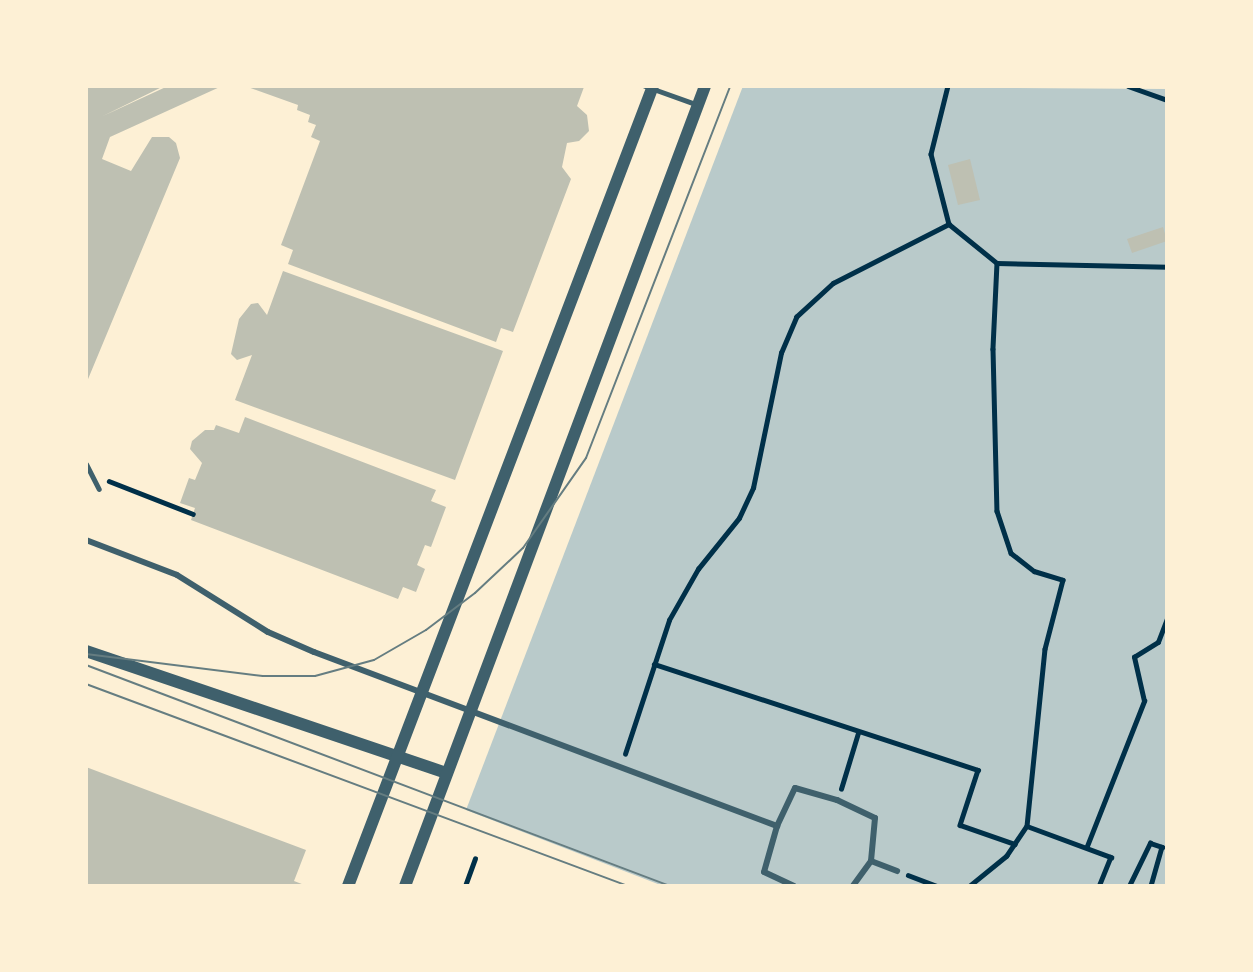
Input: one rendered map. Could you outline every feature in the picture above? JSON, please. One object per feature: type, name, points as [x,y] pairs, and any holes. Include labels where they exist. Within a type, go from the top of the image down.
[{"type":"street","points":[[405,886],[705,86]]},
{"type":"street","points":[[348,886],[650,87]]},
{"type":"street","points":[[86,540],[177,575],[268,632],[314,652],[776,826]]},
{"type":"street","points":[[86,651],[397,754],[446,774]]},
{"type":"street","points":[[794,886],[764,872],[776,826],[795,788],[837,800],[875,818],[871,861],[853,886]]},
{"type":"street","points":[[871,861],[897,871]]},
{"type":"lane","points":[[650,87],[698,105]]},
{"type":"lane","points":[[86,464],[99,489]]},
{"type":"path","points":[[948,86],[931,154],[949,224],[997,263],[1167,268]]},
{"type":"path","points":[[1128,86],[1167,100]]},
{"type":"path","points":[[620,768],[675,610],[698,569],[739,518],[753,488],[781,353],[796,317],[833,283],[949,224]]},
{"type":"path","points":[[970,886],[1015,844],[1027,825],[1045,649],[1063,580],[1034,571],[1012,553],[997,511],[993,337],[997,263]]},
{"type":"path","points":[[98,477],[193,514]]},
{"type":"path","points":[[1087,846],[1144,701],[1134,657],[1157,642],[1167,618]]},
{"type":"path","points":[[654,664],[858,733],[978,770],[960,825],[1015,844]]},
{"type":"path","points":[[837,800],[858,733]]},
{"type":"path","points":[[1027,825],[1111,857],[1099,886]]},
{"type":"path","points":[[1129,886],[1150,843],[1162,847],[1151,886]]},
{"type":"path","points":[[465,886],[475,859]]},
{"type":"path","points":[[897,871],[936,886]]},
{"type":"shaded area","points":[[743,86],[1167,89],[1167,886],[663,886],[466,810]]},
{"type":"building","points":[[86,86],[164,86],[103,116],[168,86],[222,86],[110,137],[102,159],[131,171],[152,137],[169,137],[176,143],[180,158],[86,384]]},
{"type":"building","points":[[245,86],[584,87],[577,106],[587,115],[589,131],[579,141],[567,143],[562,167],[571,179],[513,332],[501,328],[496,342],[288,264],[293,250],[281,245],[320,141],[311,137],[316,125],[308,122],[310,115],[297,110],[298,105]]},
{"type":"building","points":[[970,159],[980,200],[958,205],[948,165]]},
{"type":"building","points":[[1163,227],[1167,241],[1132,253],[1127,239]]},
{"type":"building","points":[[283,271],[503,351],[455,480],[235,400],[252,355],[237,360],[231,354],[239,319],[251,304],[258,303],[267,315]]},
{"type":"building","points":[[245,417],[436,490],[431,501],[446,507],[431,547],[425,545],[417,565],[425,569],[416,592],[403,587],[398,599],[191,520],[195,508],[180,503],[189,478],[195,480],[202,463],[190,449],[192,441],[205,430],[214,430],[216,425],[239,433]]},
{"type":"building","points":[[86,767],[306,850],[294,881],[307,886],[86,886]]},
{"type":"tram line","points":[[86,654],[263,676],[315,676],[374,660],[426,630],[475,593],[523,548],[586,458],[730,86]]},
{"type":"tram line","points":[[86,665],[670,886]]},
{"type":"tram line","points":[[86,684],[628,886]]}]
